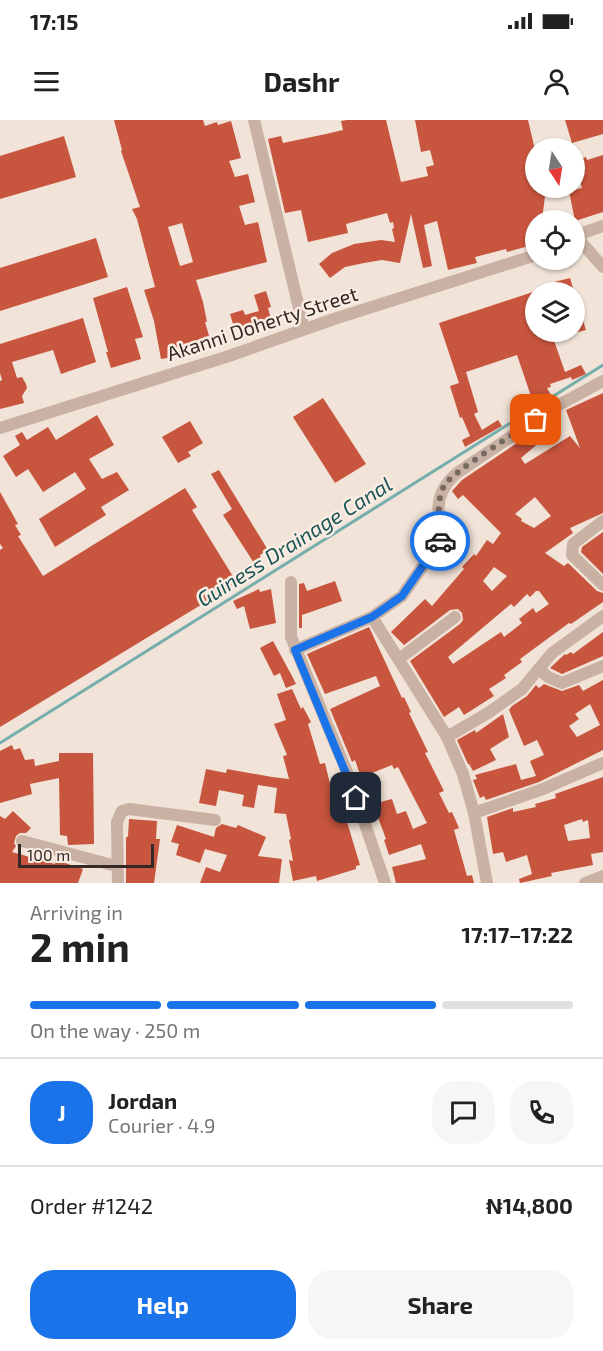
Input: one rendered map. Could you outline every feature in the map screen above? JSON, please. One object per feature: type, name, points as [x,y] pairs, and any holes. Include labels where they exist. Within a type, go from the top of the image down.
[{"type":"street","points":[[254,120],[304,329]]},
{"type":"street","points":[[585,232],[603,226]]},
{"type":"street","points":[[585,247],[603,267]]},
{"type":"street","name":"Akanni Doherty Street","points":[[0,428],[229,356],[304,329],[525,259]]},
{"type":"street","points":[[295,650],[372,617],[402,596],[439,543],[443,532],[439,504],[444,484],[555,407],[603,381]]},
{"type":"street","points":[[603,521],[577,541],[572,549],[572,555],[603,585]]},
{"type":"street","points":[[291,582],[291,638],[349,777],[385,883]]},
{"type":"street","points":[[447,737],[488,713],[522,688],[552,653],[603,616]]},
{"type":"street","points":[[372,617],[447,737],[463,774],[474,813],[487,883]]},
{"type":"street","points":[[399,659],[455,617]]},
{"type":"street","points":[[539,669],[548,677],[566,682],[603,666]]},
{"type":"street","points":[[474,813],[543,789],[603,764]]},
{"type":"street","points":[[118,883],[117,822],[122,811],[129,809],[216,820]]},
{"type":"street","points":[[22,840],[116,866]]},
{"type":"street","points":[[585,883],[603,876]]},
{"type":"building","points":[[114,120],[203,120],[205,126],[231,121],[241,158],[229,161],[235,177],[248,174],[255,202],[239,206],[245,225],[258,222],[267,262],[196,280],[203,302],[209,336],[171,350],[173,357],[161,359],[154,321],[144,290],[155,287],[137,219],[132,209],[140,207]],"holes":[[[182,223],[193,262],[180,266],[168,227]]]},
{"type":"building","points":[[386,120],[401,182],[428,176],[426,167],[434,165],[430,150],[421,152],[415,120],[528,120],[532,138],[525,138],[525,198],[545,198],[543,210],[525,210],[525,247],[475,257],[477,263],[448,270],[437,221],[424,225],[432,266],[423,268],[411,214],[400,263],[382,260],[345,267],[330,278],[319,264],[332,253],[354,244],[381,240],[395,242],[393,222],[390,223],[387,213],[346,224],[348,233],[308,242],[301,210],[285,213],[268,139],[281,136],[283,143],[343,130],[341,121]]},
{"type":"building","points":[[565,120],[603,120],[603,134],[585,139],[570,138]]},
{"type":"building","points":[[64,136],[76,177],[0,199],[0,156]]},
{"type":"building","points":[[603,155],[603,212],[585,218],[585,210],[573,210],[570,198],[585,198],[585,157],[587,160]]},
{"type":"building","points":[[96,238],[108,277],[0,311],[0,268]]},
{"type":"building","points":[[570,278],[571,282],[554,282]]},
{"type":"building","points":[[127,287],[143,337],[135,339],[141,359],[111,368],[93,298]]},
{"type":"building","points":[[266,291],[271,307],[268,308],[272,323],[250,329],[249,325],[235,330],[230,314],[243,310],[245,315],[259,311],[254,295]]},
{"type":"building","points":[[525,295],[525,342],[554,342],[565,372],[581,365],[586,374],[572,380],[571,377],[550,384],[551,387],[547,388],[551,395],[531,407],[528,402],[532,399],[517,355],[466,372],[478,412],[474,414],[482,430],[498,420],[502,426],[465,447],[462,440],[470,436],[462,417],[460,418],[450,386],[459,383],[439,323]]},
{"type":"building","points":[[83,318],[96,362],[61,374],[53,350],[12,362],[17,378],[22,377],[26,384],[27,388],[22,396],[24,403],[0,409],[0,381],[2,380],[0,344]]},
{"type":"building","points":[[603,393],[603,513],[570,528],[573,533],[545,553],[564,566],[568,563],[597,591],[603,593],[603,602],[571,624],[569,623],[520,659],[522,662],[504,675],[506,678],[489,689],[494,696],[464,715],[459,707],[444,717],[410,661],[460,624],[463,620],[462,613],[458,609],[450,610],[404,645],[391,632],[425,599],[432,606],[464,569],[462,567],[474,554],[476,556],[487,540],[493,544],[501,533],[463,495],[458,499],[452,491],[462,480],[554,418],[560,425],[521,458],[525,464],[570,436],[580,448],[566,410]],"holes":[[[535,497],[551,516],[534,528],[521,521],[522,519],[515,514]],[[494,567],[507,576],[492,591],[483,581]],[[539,591],[549,604],[536,613],[533,608],[519,619],[522,623],[504,637],[501,632],[453,664],[448,657],[511,604],[514,607],[527,594],[530,597]]]},
{"type":"building","points":[[323,398],[366,464],[335,483],[293,417]]},
{"type":"building","points":[[97,415],[114,445],[89,459],[102,479],[117,472],[129,490],[101,507],[106,515],[55,547],[39,519],[86,489],[75,472],[43,492],[28,469],[16,477],[3,456],[20,445],[15,436],[22,432],[27,440],[48,427],[56,440]]},
{"type":"building","points":[[190,421],[203,443],[188,452],[191,456],[178,463],[162,437]]},
{"type":"building","points":[[219,470],[268,550],[254,563],[223,515],[232,509],[211,474]]},
{"type":"building","points":[[185,488],[197,507],[192,510],[237,583],[0,727],[0,550],[3,548],[0,544],[0,492],[18,524],[15,525],[21,535],[18,536],[43,576]]},
{"type":"building","points":[[603,532],[603,574],[581,552],[582,547]]},
{"type":"building","points":[[335,581],[342,601],[302,615],[302,628],[299,628],[299,584],[304,583],[307,591]]},
{"type":"building","points":[[259,589],[260,592],[271,589],[276,623],[250,629],[244,606],[237,609],[233,601]]},
{"type":"building","points":[[369,627],[402,698],[404,697],[411,712],[409,713],[428,752],[425,753],[444,791],[439,793],[449,813],[452,812],[459,828],[454,830],[467,876],[472,875],[474,883],[396,883],[392,867],[426,859],[421,844],[389,855],[384,840],[386,839],[373,804],[392,799],[397,814],[406,811],[413,829],[427,823],[398,767],[394,769],[392,765],[372,773],[376,786],[364,790],[355,760],[352,762],[330,709],[380,686],[376,676],[325,694],[307,654]]},
{"type":"building","points":[[603,632],[603,656],[562,674],[550,668],[565,654],[571,652],[573,654]]},
{"type":"building","points":[[273,641],[296,684],[286,688],[280,673],[274,676],[260,648]]},
{"type":"building","points":[[603,680],[603,750],[539,782],[486,800],[484,796],[480,798],[473,780],[477,779],[475,775],[516,764],[521,780],[536,776],[530,761],[544,755],[537,740],[524,746],[509,710],[512,706],[527,696],[536,685],[539,688],[544,684],[562,691],[579,685],[583,691]],"holes":[[[590,704],[600,725],[577,737],[569,726],[579,719],[575,714]]]},
{"type":"building","points":[[292,689],[301,709],[303,707],[311,722],[308,724],[320,764],[325,763],[330,784],[333,783],[344,823],[347,822],[360,865],[356,866],[356,869],[317,881],[316,876],[293,881],[289,860],[293,861],[289,840],[291,839],[286,814],[274,813],[277,788],[258,785],[254,808],[242,806],[244,795],[219,790],[216,806],[199,803],[206,769],[226,773],[227,769],[289,779],[283,756],[287,755],[274,724],[286,720],[277,694]]},
{"type":"building","points":[[503,714],[509,737],[490,749],[496,760],[473,771],[457,740],[475,730],[476,733]]},
{"type":"building","points":[[12,745],[14,750],[20,748],[25,760],[34,759],[35,766],[59,761],[59,753],[93,753],[94,844],[68,845],[67,836],[60,835],[59,778],[30,784],[32,794],[0,803],[0,751]]},
{"type":"building","points":[[603,777],[603,852],[591,854],[593,865],[551,873],[552,876],[520,883],[519,879],[532,874],[527,855],[506,862],[503,852],[493,854],[487,817],[513,808],[513,812],[536,807],[535,804],[556,798],[555,794]],"holes":[[[582,819],[583,822],[588,820],[590,838],[568,841],[564,825]]]},
{"type":"building","points":[[13,811],[31,828],[26,833],[16,836],[14,843],[16,846],[12,852],[55,864],[56,860],[83,869],[78,883],[0,883],[0,816],[5,819]]},
{"type":"building","points":[[129,819],[157,821],[156,839],[160,839],[154,883],[126,883],[126,838]]},
{"type":"building","points":[[222,824],[236,828],[238,825],[266,837],[258,856],[282,859],[279,883],[200,883],[206,867],[220,872],[227,855],[205,849],[200,863],[176,855],[179,844],[171,842],[177,825],[214,837],[216,828]]},
{"type":"waterway","name":"Guiness Drainage Canal","points":[[0,743],[603,365]]},
{"type":"way so far","points":[[440,541],[443,532],[439,504],[444,484],[536,420]]},
{"type":"route","points":[[356,798],[295,650],[372,617],[402,596],[440,541]]}]
